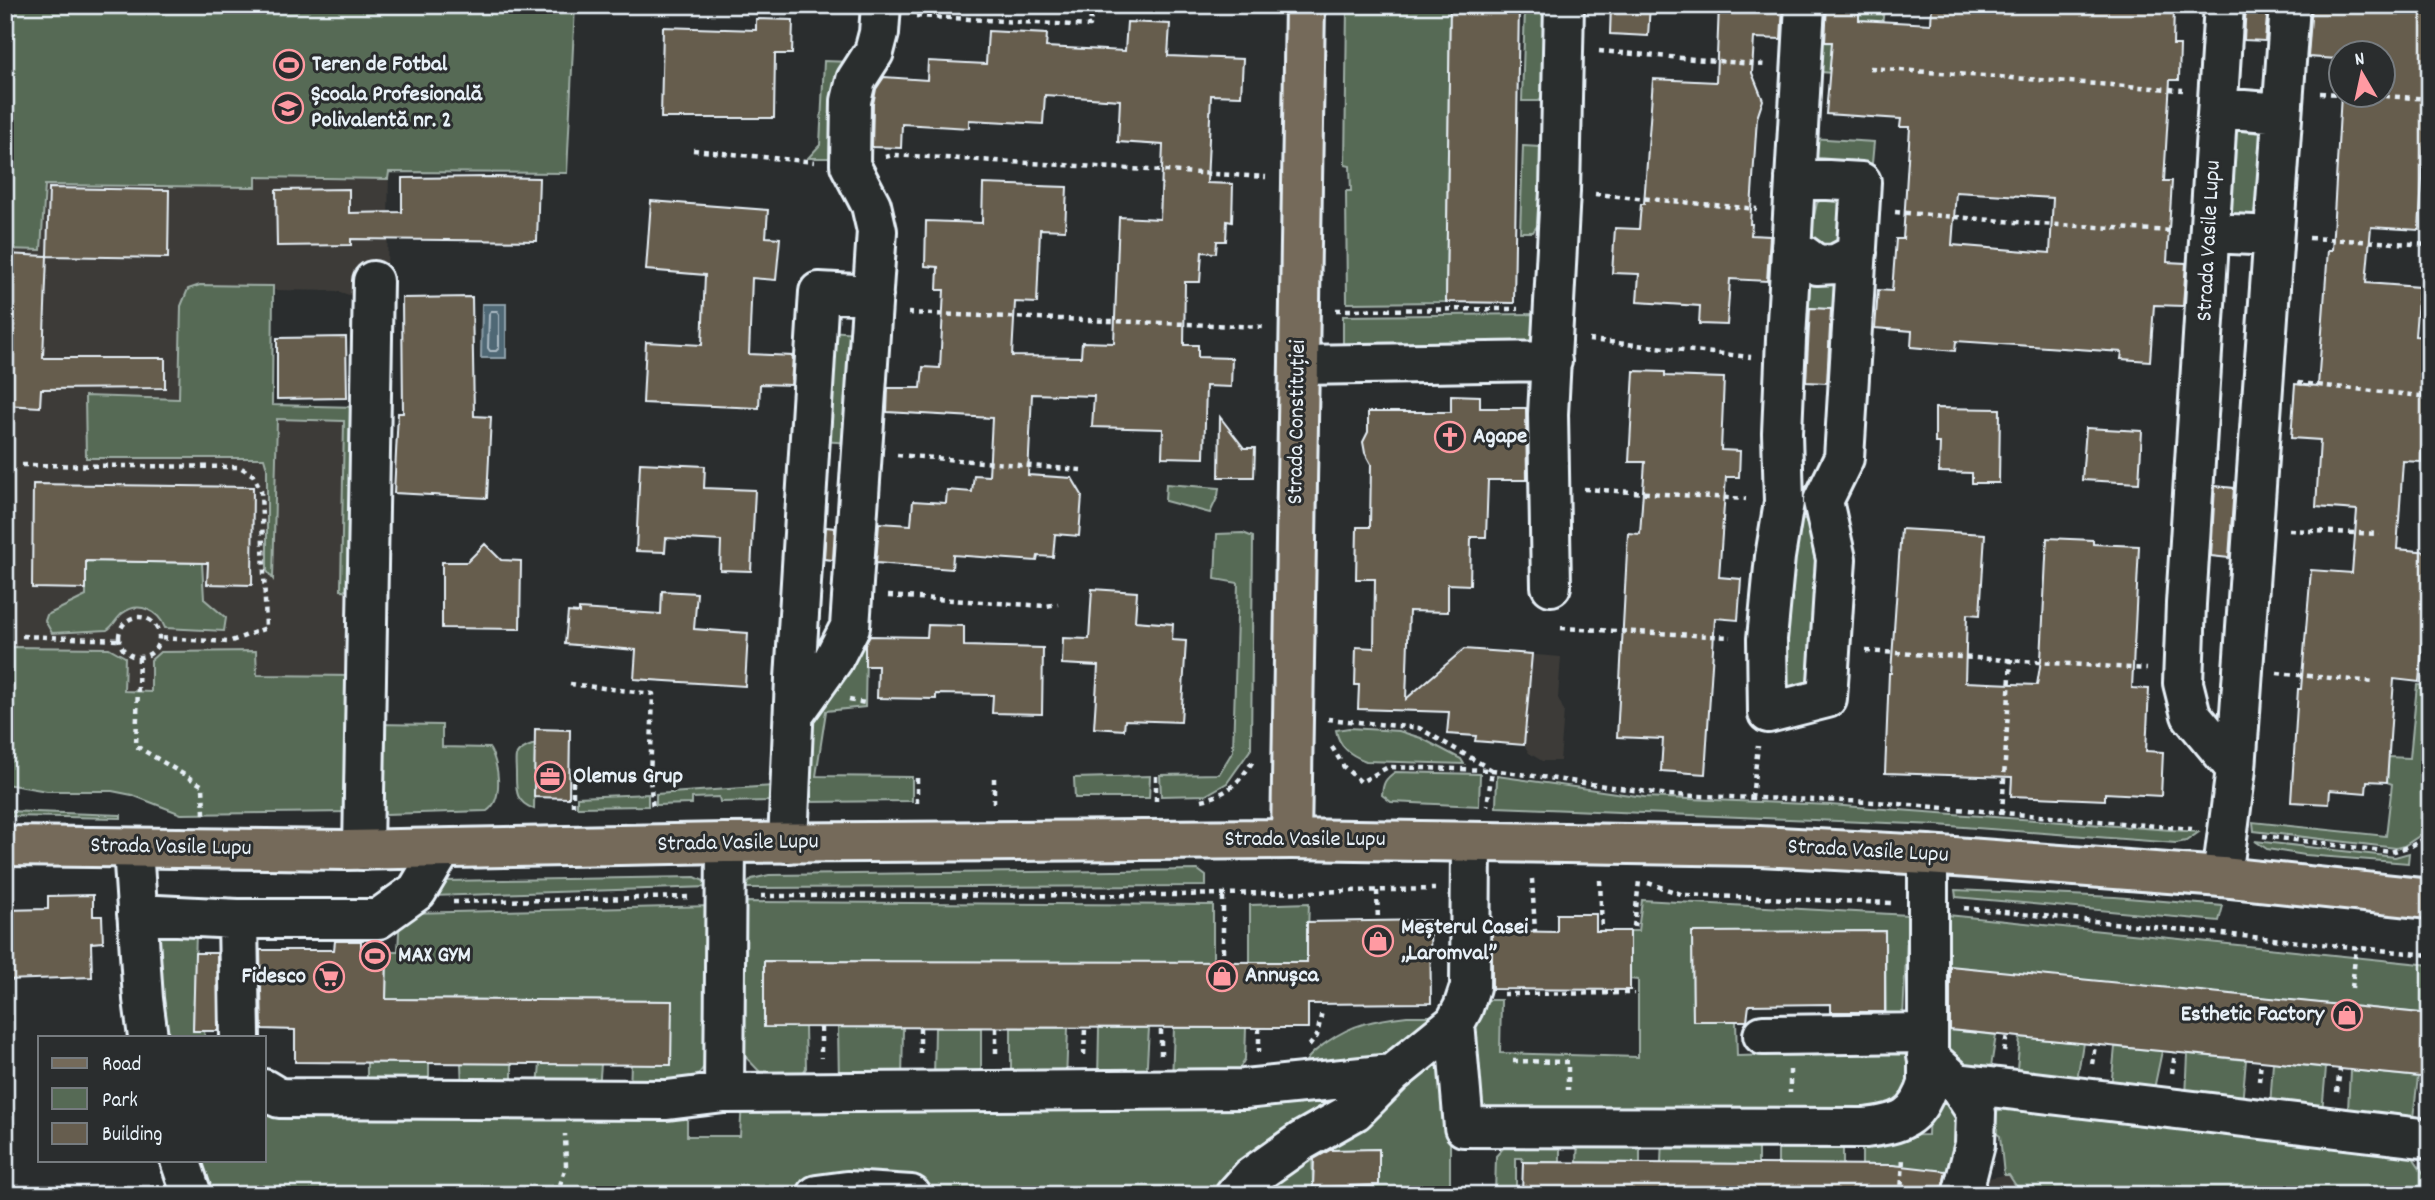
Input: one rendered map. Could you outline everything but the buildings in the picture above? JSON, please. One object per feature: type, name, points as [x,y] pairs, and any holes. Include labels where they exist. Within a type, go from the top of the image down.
[{"type":"main road","name":"Strada Constituției","points":[[1291,839],[1305,5]]},
{"type":"main road","name":"Strada Vasile Lupu","points":[[5,846],[363,850],[726,843],[1291,839],[1759,846],[1928,855],[2222,877],[2430,899]]},
{"type":"street","points":[[1551,586],[1548,414],[1560,191],[1564,5]]},
{"type":"street","points":[[1793,212],[1861,182],[1844,458],[1823,501],[1836,559],[1827,698],[1768,713],[1767,639],[1775,557],[1784,502],[1782,433],[1785,360],[1793,212],[1802,68],[1805,5]]},
{"type":"street","name":"Strada Vasile Lupu","points":[[2224,5],[2183,683],[2191,715],[2236,769]]},
{"type":"street","points":[[2222,877],[2236,769],[2290,5]]},
{"type":"street","points":[[795,713],[833,660],[850,627],[877,231],[871,205],[850,165],[851,101],[856,80],[874,52],[879,33],[880,10]]},
{"type":"street","points":[[2218,100],[2282,113]]},
{"type":"street","points":[[1793,212],[1817,265],[1836,264],[1857,253]]},
{"type":"street","points":[[2211,233],[2273,236]]},
{"type":"street","points":[[363,850],[373,281]]},
{"type":"street","points":[[788,844],[819,292],[872,303]]},
{"type":"street","points":[[1299,365],[1553,335]]},
{"type":"street","points":[[2202,375],[2263,379]]},
{"type":"street","points":[[809,454],[863,455]]},
{"type":"street","points":[[2195,468],[2257,473]]},
{"type":"street","points":[[1784,502],[1823,501]]},
{"type":"street","points":[[800,594],[853,596]]},
{"type":"street","points":[[2186,604],[2247,611]]},
{"type":"street","points":[[1235,1195],[1251,1177],[1302,1141],[1355,1111],[1461,1008],[1470,987],[1471,842]]},
{"type":"street","points":[[724,1093],[726,843]]},
{"type":"street","points":[[133,848],[148,1036]]},
{"type":"street","points":[[137,914],[238,919],[377,919],[418,891],[442,849]]},
{"type":"street","points":[[1461,1008],[1464,1127],[1865,1128],[1890,1125],[1904,1119],[1922,1104],[1928,1084],[1928,855]]},
{"type":"street","points":[[238,919],[240,1036]]},
{"type":"street","points":[[1763,1035],[1927,1044],[1976,1112],[1975,1144],[1962,1195]]},
{"type":"street","points":[[266,1090],[279,1098],[667,1100],[724,1093],[1244,1089],[1392,1074]]},
{"type":"street","points":[[1957,1083],[2430,1139]]},
{"type":"street","points":[[181,1162],[192,1195]]},
{"type":"street","points":[[817,1195],[847,1191],[911,1195]]},
{"type":"path","points":[[880,10],[1090,26],[1092,5]]},
{"type":"path","points":[[1563,48],[1802,68]]},
{"type":"path","points":[[1870,68],[2218,100]]},
{"type":"path","points":[[2396,97],[2430,99]]},
{"type":"path","points":[[693,150],[850,165],[894,155],[1266,177]]},
{"type":"path","points":[[1560,191],[1793,212]]},
{"type":"path","points":[[1859,209],[2040,224],[2211,233]]},
{"type":"path","points":[[2273,236],[2430,245]]},
{"type":"path","points":[[872,303],[1264,327]]},
{"type":"path","points":[[1336,310],[1785,360]]},
{"type":"path","points":[[2263,379],[2430,397]]},
{"type":"path","points":[[863,455],[1081,470]]},
{"type":"path","points":[[22,465],[240,467],[253,475],[261,489],[265,628],[229,642],[159,638]]},
{"type":"path","points":[[1548,487],[1784,502]]},
{"type":"path","points":[[2253,529],[2379,534]]},
{"type":"path","points":[[853,596],[1046,606],[1058,604]]},
{"type":"path","points":[[138,616],[145,617],[156,625],[159,638],[151,654],[139,657],[126,653],[119,640],[119,633],[125,621],[138,616]]},
{"type":"path","points":[[1560,628],[1767,639]]},
{"type":"path","points":[[22,636],[119,640]]},
{"type":"path","points":[[1830,649],[2183,671]]},
{"type":"path","points":[[139,657],[136,746],[203,786],[205,801]]},
{"type":"path","points":[[2002,813],[2011,659]]},
{"type":"path","points":[[2243,670],[2374,682]]},
{"type":"path","points":[[570,684],[653,694],[650,779],[653,813]]},
{"type":"path","points":[[1327,719],[1419,728],[1492,770]]},
{"type":"path","points":[[1361,782],[1388,767],[1492,770],[1669,795],[1875,802],[2228,832],[2390,852],[2411,846],[2430,836]]},
{"type":"path","points":[[1487,807],[1492,770]]},
{"type":"path","points":[[570,774],[573,774],[573,797]]},
{"type":"path","points":[[1156,776],[1156,805]]},
{"type":"path","points":[[917,778],[917,809]]},
{"type":"path","points":[[993,778],[994,808]]},
{"type":"path","points":[[1752,798],[1754,778]]},
{"type":"path","points":[[1532,879],[1535,932]]},
{"type":"path","points":[[1600,880],[1602,931]]},
{"type":"path","points":[[1634,927],[1639,881]]},
{"type":"path","points":[[1377,891],[1378,921]]},
{"type":"path","points":[[1223,894],[1223,962]]},
{"type":"path","points":[[2351,988],[2356,947]]},
{"type":"path","points":[[1461,1008],[1538,991],[1634,993]]},
{"type":"path","points":[[1513,1060],[1568,1062],[1567,1100]]},
{"type":"path","points":[[557,1195],[566,1166],[564,1099]]},
{"type":"shaded area","points":[[5,5],[575,5],[567,173],[389,172],[387,273],[356,297],[336,291],[273,290],[272,405],[358,407],[355,607],[345,621],[344,640],[355,651],[357,692],[5,691]]},
{"type":"shaded area","points":[[1464,649],[1561,657],[1558,698],[1564,711],[1560,761],[1542,761],[1529,753],[1524,745],[1475,741],[1475,736],[1447,734],[1454,657]]},
{"type":"shaded area","points":[[2009,1174],[2022,1195],[1971,1195],[1974,1181]]},
{"type":"green space","name":"Școala Profesională Polivalentă nr. 2","points":[[5,5],[575,5],[567,173],[389,172],[388,179],[256,177],[256,187],[45,185],[41,250],[5,249]]},
{"type":"green space","points":[[1347,5],[1450,5],[1446,302],[1347,303],[1346,191],[1351,191],[1350,166],[1345,165]]},
{"type":"green space","points":[[1859,5],[1884,5],[1879,65],[1858,75],[1821,72],[1823,42],[1858,43]]},
{"type":"green space","points":[[1525,8],[1546,9],[1543,94],[1539,101],[1522,101]]},
{"type":"green space","points":[[824,61],[851,62],[842,158],[808,158],[820,145]]},
{"type":"green space","points":[[2228,130],[2272,134],[2263,227],[2221,213]]},
{"type":"green space","points":[[1810,138],[1874,142],[1871,174],[1808,170]]},
{"type":"green space","points":[[1523,146],[1541,147],[1539,223],[1533,232],[1520,232]]},
{"type":"green space","points":[[1833,191],[1843,194],[1843,243],[1816,258],[1810,233],[1817,203]]},
{"type":"green space","points":[[1799,269],[1846,272],[1844,310],[1803,308]]},
{"type":"green space","points":[[200,285],[273,286],[272,405],[358,407],[355,591],[341,590],[344,421],[277,419],[273,579],[267,571],[267,468],[264,458],[86,458],[85,396],[179,399],[181,306],[188,289]]},
{"type":"green space","points":[[1543,314],[1535,344],[1343,351],[1343,316]]},
{"type":"green space","points":[[827,331],[859,333],[852,443],[820,441]]},
{"type":"green space","points":[[1166,484],[1219,488],[1218,496],[1210,513],[1165,501]]},
{"type":"green space","points":[[1804,519],[1816,519],[1821,526],[1816,671],[1805,687],[1784,688],[1787,535]]},
{"type":"green space","points":[[1243,533],[1253,537],[1251,749],[1227,783],[1206,795],[1161,796],[1160,775],[1219,774],[1233,751],[1238,583],[1215,579],[1217,534]]},
{"type":"green space","points":[[86,561],[202,563],[204,599],[226,618],[224,631],[165,628],[153,613],[135,608],[123,613],[107,630],[52,633],[45,621],[47,615],[86,596]]},
{"type":"green space","points":[[867,598],[865,707],[826,711],[816,776],[912,777],[912,801],[807,802],[807,740],[817,703]]},
{"type":"green space","points":[[8,647],[109,648],[125,657],[124,691],[151,692],[151,660],[160,652],[256,651],[257,675],[356,676],[351,812],[181,814],[132,795],[112,791],[47,791],[5,784]]},
{"type":"green space","points":[[2417,685],[2430,686],[2430,782],[2426,824],[2419,836],[2396,848],[2254,831],[2253,822],[2386,836],[2392,784],[2387,782],[2388,757],[2410,758]]},
{"type":"green space","points":[[376,724],[442,725],[442,747],[489,748],[495,762],[498,781],[498,790],[492,806],[487,811],[385,814],[377,801]]},
{"type":"green space","points":[[1349,728],[1399,731],[1421,738],[1461,759],[1464,764],[1366,761],[1350,753],[1340,741],[1336,730]]},
{"type":"green space","points":[[535,744],[534,809],[523,803],[518,795],[516,756],[519,751]]},
{"type":"green space","points":[[1395,772],[1480,774],[1479,806],[1391,802],[1382,795],[1382,791],[1385,782]]},
{"type":"green space","points":[[1150,776],[1149,798],[1075,798],[1074,778]]},
{"type":"green space","points":[[1497,776],[1644,797],[1830,805],[2199,832],[2186,841],[2176,843],[1937,825],[1496,807]]},
{"type":"green space","points":[[773,786],[772,801],[720,802],[719,797],[692,798],[692,804],[656,805],[656,794]]},
{"type":"green space","points":[[648,794],[648,806],[577,807],[577,797]]},
{"type":"green space","points":[[5,811],[121,815],[121,818],[5,816]]},
{"type":"green space","points":[[2255,841],[2395,857],[2409,853],[2408,863],[2305,855],[2267,849]]},
{"type":"green space","points":[[1198,870],[1206,876],[1206,886],[744,888],[752,879],[769,875]]},
{"type":"green space","points":[[695,877],[706,882],[709,887],[432,896],[444,881]]},
{"type":"green space","points":[[1955,890],[2115,897],[2223,906],[2219,921],[1956,897]]},
{"type":"green space","points":[[1642,900],[1908,915],[1903,1018],[1886,1018],[1885,931],[1692,933],[1693,1021],[1736,1021],[1737,1056],[1901,1052],[1906,1055],[1910,1073],[1907,1092],[1887,1109],[1488,1111],[1477,1103],[1474,1031],[1480,1000],[1501,1000],[1500,1053],[1638,1057],[1638,980],[1630,979],[1630,931],[1638,931]]},
{"type":"green space","points":[[741,902],[1213,905],[1213,962],[764,962],[764,1027],[805,1027],[806,1068],[800,1078],[775,1081],[760,1072],[740,1051]]},
{"type":"green space","points":[[1309,903],[1307,962],[1250,962],[1250,905]]},
{"type":"green space","points":[[713,906],[709,1060],[694,1080],[630,1089],[631,1064],[671,1064],[671,1001],[386,999],[387,951],[398,951],[400,916],[408,913]]},
{"type":"green space","points":[[1938,914],[2430,965],[2430,1014],[1950,967],[1944,1029],[1996,1035],[1991,1067],[1986,1076],[1972,1074],[1933,1038]]},
{"type":"green space","points":[[163,933],[196,933],[193,1030],[204,1031],[205,1036],[162,1036],[155,944]]},
{"type":"green space","points":[[1407,1016],[1431,1016],[1436,1019],[1382,1059],[1310,1064],[1306,1061],[1318,1049],[1346,1030],[1375,1021]]},
{"type":"green space","points":[[838,1027],[903,1028],[902,1081],[839,1081]]},
{"type":"green space","points":[[935,1028],[981,1028],[981,1080],[934,1079]]},
{"type":"green space","points":[[1011,1028],[1068,1028],[1066,1081],[1011,1080]]},
{"type":"green space","points":[[1099,1028],[1149,1028],[1146,1081],[1098,1081]]},
{"type":"green space","points":[[1174,1028],[1246,1028],[1245,1059],[1231,1082],[1172,1081]]},
{"type":"green space","points":[[2020,1037],[2083,1043],[2077,1080],[2024,1079],[2017,1069]]},
{"type":"green space","points":[[2115,1047],[2162,1051],[2154,1089],[2111,1088]]},
{"type":"green space","points":[[1439,1053],[1450,1078],[1450,1195],[1255,1195],[1312,1151],[1313,1187],[1379,1185],[1378,1149],[1316,1151]]},
{"type":"green space","points":[[2188,1054],[2246,1060],[2242,1104],[2186,1097]]},
{"type":"green space","points":[[367,1062],[429,1063],[429,1088],[367,1087]]},
{"type":"green space","points":[[2273,1062],[2326,1068],[2322,1112],[2270,1107]]},
{"type":"green space","points":[[461,1063],[512,1063],[512,1087],[462,1089]]},
{"type":"green space","points":[[540,1064],[601,1064],[599,1088],[538,1086]]},
{"type":"green space","points":[[2350,1070],[2418,1077],[2413,1118],[2348,1110]]},
{"type":"green space","points":[[1350,1091],[1242,1168],[1216,1195],[958,1195],[862,1185],[833,1187],[795,1195],[214,1195],[199,1162],[266,1162],[266,1112],[281,1109],[687,1108],[687,1136],[740,1136],[742,1101]]},
{"type":"green space","points":[[1941,1092],[1966,1116],[1952,1195],[1892,1195],[1862,1165],[1862,1136],[1928,1135],[1929,1107]]},
{"type":"green space","points":[[2022,1102],[2402,1141],[2428,1180],[2426,1195],[2022,1195],[2009,1175],[2004,1175],[2000,1136],[1992,1130],[1991,1113]]},
{"type":"green space","points":[[1560,1135],[1560,1162],[1523,1162],[1522,1158],[1516,1158],[1516,1195],[1495,1195],[1496,1156],[1508,1143]]},
{"type":"green space","points":[[1578,1135],[1640,1136],[1640,1163],[1577,1162]]},
{"type":"green space","points":[[1843,1136],[1843,1165],[1778,1164],[1778,1137]]},
{"type":"green space","points":[[1662,1137],[1758,1137],[1758,1164],[1661,1163]]},
{"type":"water","points":[[482,304],[506,304],[506,358],[481,358]]},
{"type":"place","name":"Teren de Fotbal","points":[[289,65]]},
{"type":"place","name":"Școala Profesională Polivalentă nr. 2","points":[[288,108]]},
{"type":"place","name":"Agape","points":[[1450,437]]},
{"type":"place","name":"Olemus Grup","points":[[550,777]]},
{"type":"place","name":"Meșterul Casei „Laromval”","points":[[1378,941]]},
{"type":"place","name":"MAX GYM","points":[[375,956]]},
{"type":"place","name":"Annușca","points":[[1222,976]]},
{"type":"place","name":"Fidesco","points":[[329,977]]},
{"type":"place","name":"Esthetic Factory","points":[[2347,1015]]}]
